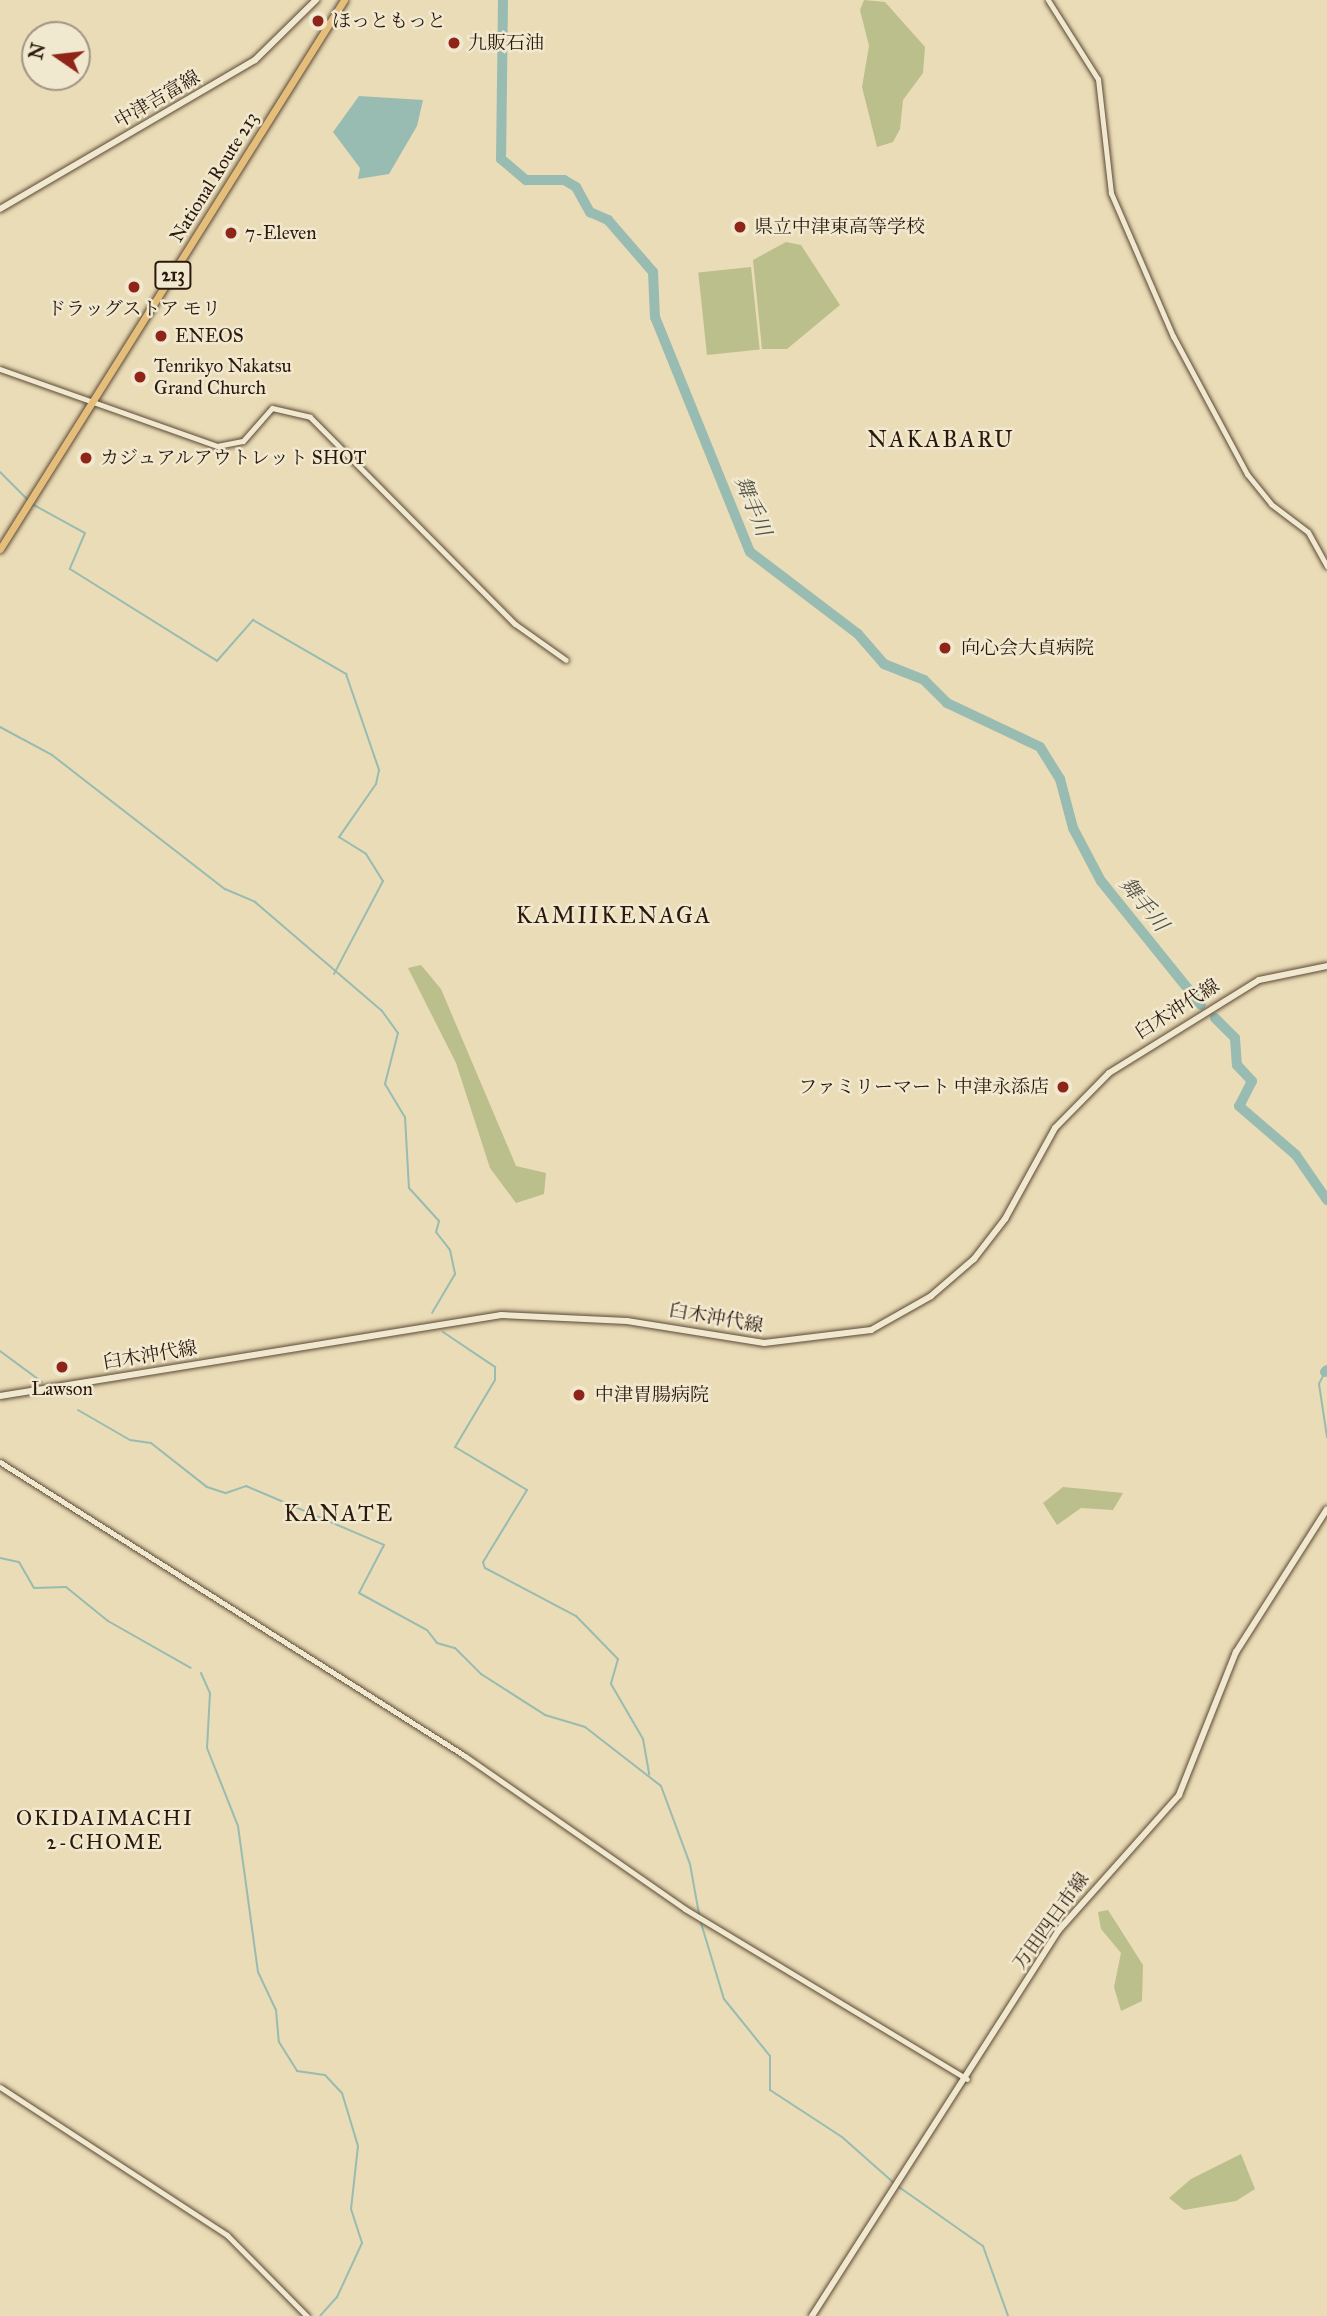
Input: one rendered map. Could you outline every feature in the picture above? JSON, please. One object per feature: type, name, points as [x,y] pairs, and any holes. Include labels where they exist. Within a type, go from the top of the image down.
[{"type":"highway","name":"National Route 213","points":[[0,549],[344,0]]},
{"type":"main road","name":"中津吉富線","points":[[0,209],[255,60],[317,0]]},
{"type":"main road","name":"臼木沖代線","points":[[0,1396],[501,1315],[627,1321],[764,1343],[871,1330],[932,1296],[974,1259],[1005,1219],[1055,1128],[1103,1078],[1259,980],[1327,966]]},
{"type":"main road","name":"万田四日市線","points":[[812,2316],[967,2079],[1062,1926],[1179,1795],[1236,1652],[1327,1509]]},
{"type":"street","points":[[1048,0],[1098,79],[1111,193],[1173,336],[1247,474],[1271,504],[1308,532],[1327,566]]},
{"type":"street","points":[[0,369],[217,446],[243,441],[279,406],[314,419],[515,624],[566,660]]},
{"type":"street","points":[[0,1462],[465,1756],[685,1909],[967,2079]]},
{"type":"street","points":[[1320,1520],[1327,1526]]},
{"type":"street","points":[[0,2087],[227,2235],[307,2316]]},
{"type":"green space","points":[[864,0],[885,2],[925,47],[923,73],[903,100],[900,129],[893,142],[877,147],[862,87],[869,46],[860,10]]},
{"type":"green space","points":[[786,242],[801,245],[840,305],[787,349],[762,349],[753,260]]},
{"type":"green space","points":[[751,267],[760,350],[707,355],[698,273]]},
{"type":"green space","points":[[421,965],[441,989],[516,1166],[546,1173],[544,1194],[516,1203],[490,1168],[456,1063],[408,968]]},
{"type":"green space","points":[[1063,1487],[1123,1493],[1113,1510],[1081,1508],[1057,1525],[1043,1503]]},
{"type":"green space","points":[[1108,1910],[1143,1965],[1142,2001],[1121,2011],[1114,1987],[1121,1953],[1101,1929],[1098,1912]]},
{"type":"green space","points":[[1241,2154],[1255,2189],[1236,2201],[1184,2210],[1169,2198],[1191,2179]]},
{"type":"water","points":[[359,96],[423,100],[417,126],[389,174],[358,179],[360,168],[333,132]]},
{"type":"waterway","name":"舞手川","points":[[503,0],[501,159],[526,180],[564,180],[576,187],[590,212],[608,220],[653,272],[655,317],[750,552],[858,634],[884,664],[924,680],[947,703],[1040,747],[1060,779],[1073,828],[1101,881],[1201,1005]]},
{"type":"waterway","points":[[0,472],[28,500]]},
{"type":"waterway","points":[[32,504],[85,533],[70,569],[217,661],[253,620],[346,674],[379,770],[376,784],[339,837],[366,854],[383,881],[334,974]]},
{"type":"waterway","points":[[0,727],[52,755],[225,889],[255,902],[382,1011],[398,1033],[385,1084],[405,1117],[409,1188],[439,1221],[436,1232],[450,1250],[455,1274],[432,1313]]},
{"type":"waterway","name":"舞手川","points":[[1215,1018],[1235,1038],[1237,1065],[1252,1081],[1239,1106],[1296,1155],[1327,1200]]},
{"type":"waterway","points":[[443,1332],[495,1367],[495,1380],[455,1447],[527,1490],[483,1562],[485,1568],[576,1616],[618,1659],[611,1684],[643,1739],[649,1774]]},
{"type":"waterway","points":[[0,1351],[42,1382]]},
{"type":"waterway","points":[[1325,1372],[1319,1384],[1327,1437]]},
{"type":"waterway","points":[[78,1410],[130,1440],[151,1443],[207,1487],[226,1493],[246,1486],[384,1545],[359,1593],[427,1630],[437,1643],[455,1648],[481,1674],[545,1715],[585,1727],[661,1786],[690,1864],[699,1914]]},
{"type":"waterway","points":[[0,1558],[19,1562],[34,1588],[66,1587],[108,1621],[191,1668]]},
{"type":"waterway","points":[[201,1673],[210,1693],[207,1748],[238,1826],[258,1972],[276,2010],[279,2042],[297,2071],[325,2075],[342,2093],[358,2146],[351,2209],[362,2243],[337,2297],[320,2316]]},
{"type":"waterway","points":[[701,1923],[724,1999],[770,2056],[770,2090],[842,2137],[894,2183]]},
{"type":"waterway","points":[[899,2187],[983,2246],[1008,2316]]},
{"type":"place","name":"ほっともっと","points":[[318,21]]},
{"type":"place","name":"九販石油","points":[[454,43]]},
{"type":"place","name":"県立中津東高等学校","points":[[740,227]]},
{"type":"place","name":"7-Eleven","points":[[231,233]]},
{"type":"place","name":"ドラッグストア モリ","points":[[134,287]]},
{"type":"place","name":"ENEOS","points":[[161,336]]},
{"type":"place","name":"Tenrikyo Nakatsu Grand Church","points":[[140,377]]},
{"type":"place","name":"カジュアルアウトレット SHOT","points":[[86,458]]},
{"type":"place","name":"向心会大貞病院","points":[[945,648]]},
{"type":"place","name":"ファミリーマート 中津永添店","points":[[1063,1087]]},
{"type":"place","name":"Lawson","points":[[62,1367]]},
{"type":"place","name":"中津胃腸病院","points":[[579,1395]]},
{"type":"district","name":"NAKABARU","points":[[941,439]]},
{"type":"district","name":"KAMIIKENAGA","points":[[614,915]]},
{"type":"district","name":"KANATE","points":[[339,1513]]},
{"type":"district","name":"OKIDAIMACHI 2-CHOME","points":[[105,1830]]}]
